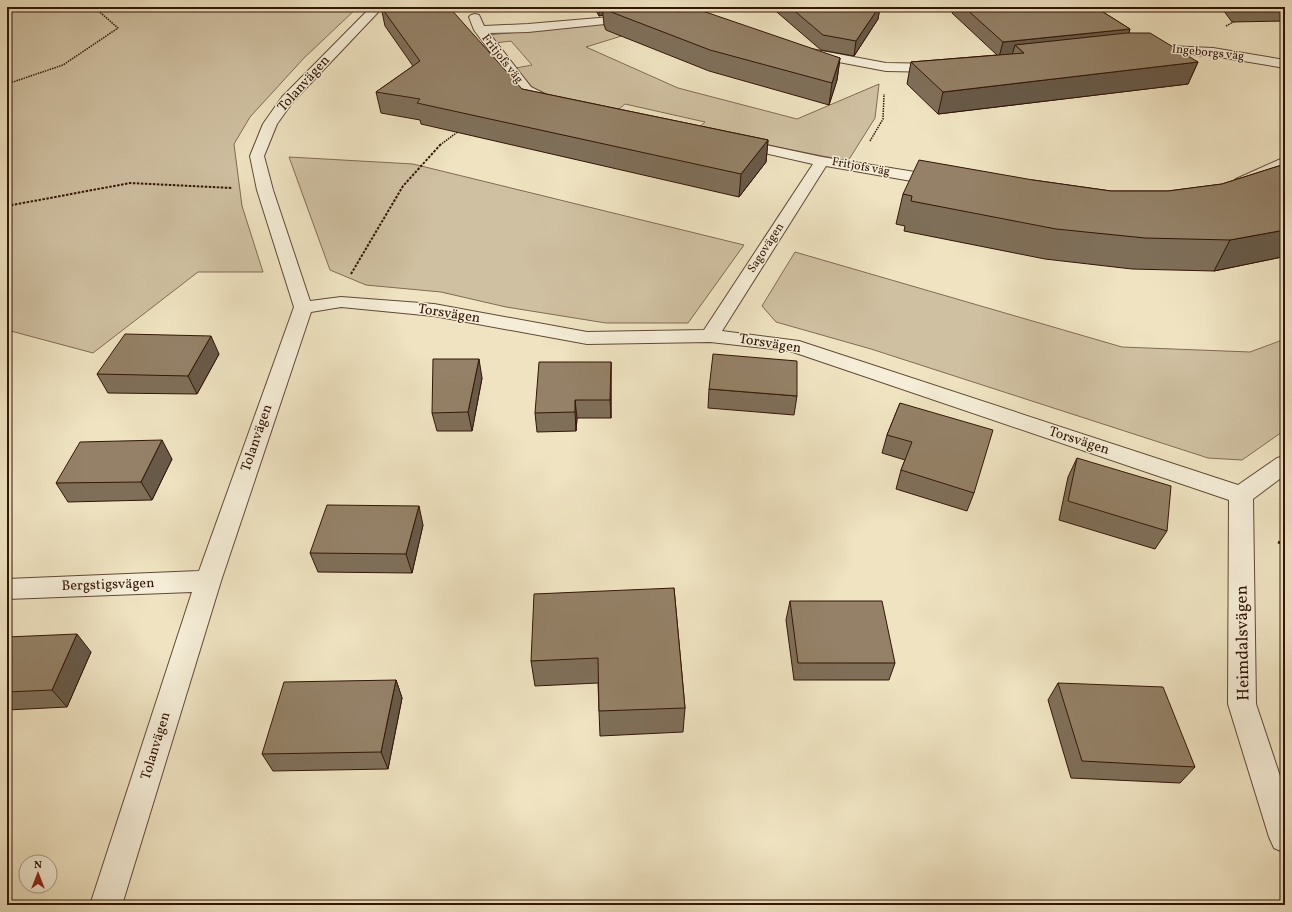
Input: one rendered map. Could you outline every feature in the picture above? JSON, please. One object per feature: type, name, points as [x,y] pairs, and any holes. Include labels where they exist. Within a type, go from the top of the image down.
[{"type":"street","name":"Tolanvägen","points":[[106,905],[208,581],[303,307],[265,190],[257,156],[270,124],[286,100],[377,7]]},
{"type":"street","name":"Fritjofs väg","points":[[563,105],[548,102],[526,90],[477,23],[563,25],[645,16]]},
{"type":"street","name":"Ingeborgs väg","points":[[1134,49],[1213,52],[1285,64]]},
{"type":"street","points":[[800,51],[886,68],[953,67]]},
{"type":"street","name":"Fritjofs väg","points":[[723,140],[822,161],[955,184]]},
{"type":"street","name":"Sagovägen","points":[[710,336],[822,161]]},
{"type":"street","points":[[1229,187],[1285,161]]},
{"type":"street","name":"Torsvägen","points":[[303,307],[341,302],[434,310],[587,338],[710,336],[792,345],[1242,495]]},
{"type":"street","points":[[1242,495],[1285,464]]},
{"type":"street","name":"Heimdalsvägen","points":[[1242,495],[1242,704],[1285,837]]},
{"type":"street","name":"Bergstigsvägen","points":[[7,589],[208,581]]},
{"type":"path","points":[[7,14],[14,7]]},
{"type":"path","points":[[7,84],[63,65],[118,28],[94,7]]},
{"type":"path","points":[[1213,52],[1218,32],[1237,20]]},
{"type":"path","points":[[856,166],[883,119],[886,68]]},
{"type":"path","points":[[341,302],[343,286],[402,186],[440,145],[464,127]]},
{"type":"path","points":[[7,206],[130,184],[265,190]]},
{"type":"shaded area","points":[[7,7],[358,7],[304,58],[250,117],[234,144],[242,206],[263,272],[198,272],[93,353],[7,330]]},
{"type":"shaded area","points":[[686,16],[586,47],[678,88],[797,119],[879,84],[875,118],[848,161],[695,131],[705,122],[625,104],[614,113],[557,101],[533,88],[516,68],[532,65],[511,41],[495,43],[488,35]]},
{"type":"shaded area","points":[[289,157],[413,164],[744,245],[688,323],[606,323],[506,307],[441,292],[366,285],[330,270]]},
{"type":"shaded area","points":[[795,252],[1122,347],[1250,352],[1285,339],[1285,430],[1242,460],[1208,458],[871,349],[776,322],[762,306]]},
{"type":"building","points":[[381,7],[449,7],[522,89],[768,140],[741,174],[417,103],[420,99],[376,92],[420,61]]},
{"type":"building","points":[[604,7],[674,7],[678,12],[691,7],[840,58],[832,83],[710,50],[606,10]]},
{"type":"building","points":[[790,7],[879,7],[856,41],[823,35]]},
{"type":"building","points":[[964,7],[1095,7],[1130,29],[1003,42]]},
{"type":"building","points":[[1127,33],[1150,33],[1198,62],[943,92],[911,62],[1024,53],[1015,45]]},
{"type":"building","points":[[919,160],[1033,180],[1111,191],[1168,191],[1222,184],[1285,164],[1285,230],[1230,240],[1145,238],[1056,229],[911,201],[912,196],[903,194]]},
{"type":"building","points":[[125,334],[211,336],[188,376],[97,374]]},
{"type":"building","points":[[713,354],[797,361],[797,396],[709,389]]},
{"type":"building","points":[[433,359],[479,359],[468,412],[432,413]]},
{"type":"building","points":[[539,362],[611,362],[610,400],[575,400],[575,412],[535,413]]},
{"type":"building","points":[[900,403],[993,430],[974,493],[901,470],[912,442],[887,435]]},
{"type":"building","points":[[162,440],[141,482],[56,483],[80,442]]},
{"type":"building","points":[[1077,458],[1171,486],[1167,531],[1068,501]]},
{"type":"building","points":[[327,505],[419,506],[406,554],[310,553]]},
{"type":"building","points":[[674,588],[685,708],[599,711],[598,658],[531,661],[534,594]]},
{"type":"building","points":[[790,601],[882,601],[895,663],[798,663]]},
{"type":"building","points":[[77,634],[52,690],[7,692],[7,637]]},
{"type":"building","points":[[396,680],[381,752],[262,754],[284,682]]},
{"type":"building","points":[[1058,683],[1163,687],[1195,767],[1082,761]]}]
